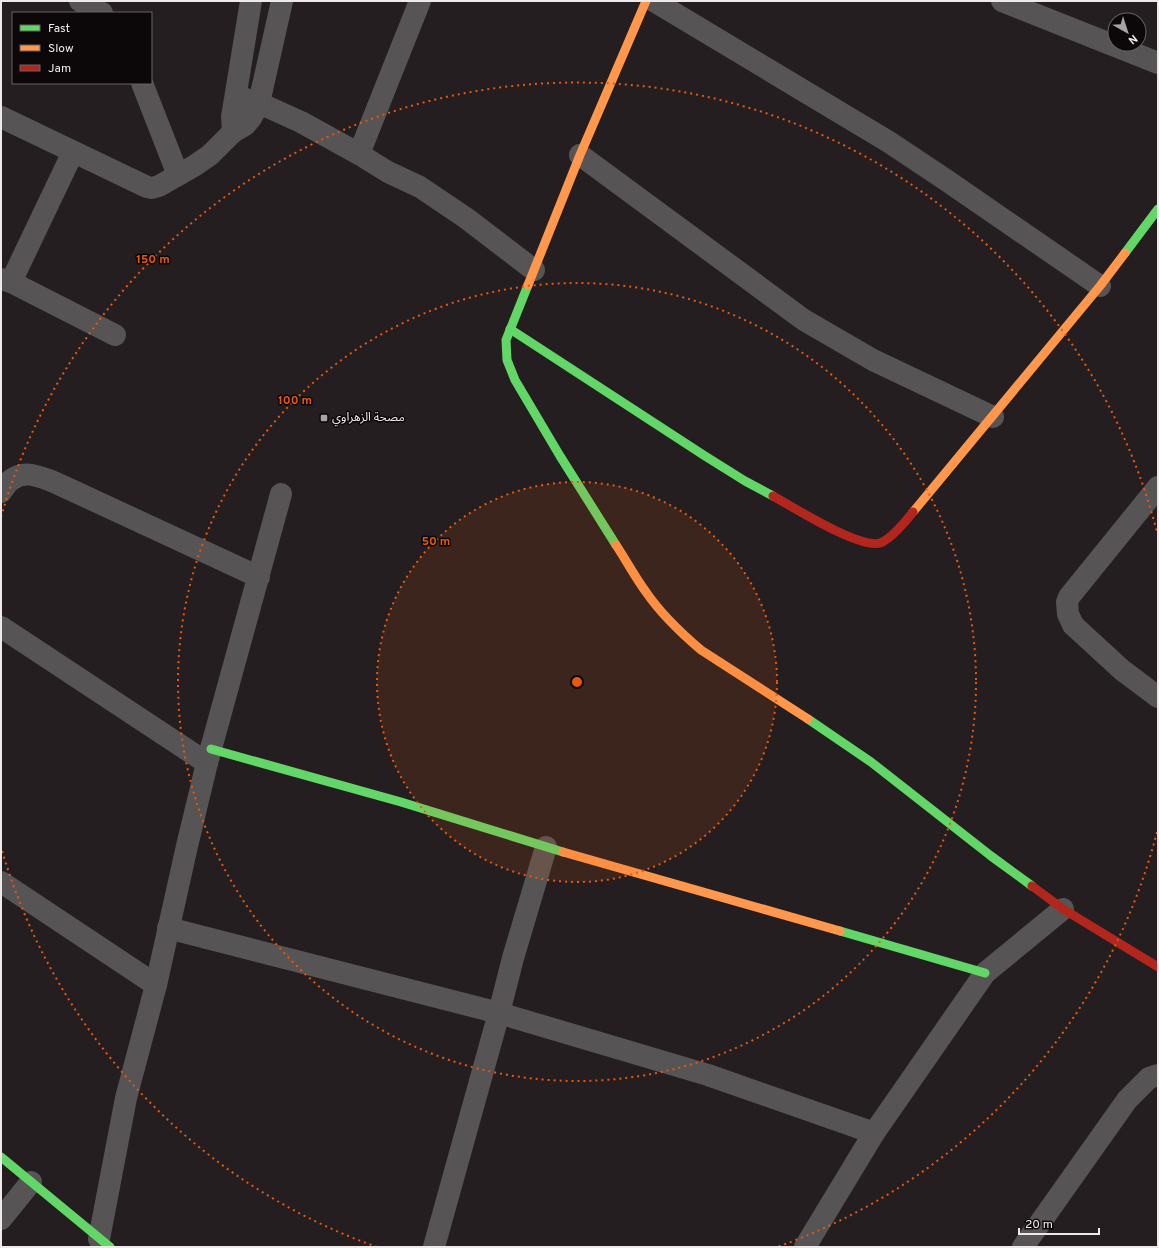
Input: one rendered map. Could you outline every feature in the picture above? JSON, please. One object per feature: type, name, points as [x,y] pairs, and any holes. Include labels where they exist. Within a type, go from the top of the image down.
[{"type":"street","points":[[80,1],[100,12]]},
{"type":"street","points":[[111,1],[116,12]]},
{"type":"street","points":[[233,132],[232,117],[250,1]]},
{"type":"street","points":[[1,117],[148,187],[152,188],[159,186],[210,155],[233,132],[244,125],[251,118],[259,103],[282,1]]},
{"type":"street","points":[[359,154],[420,1]]},
{"type":"street","points":[[646,1],[580,155],[506,340],[507,360],[515,380],[616,546],[646,592],[673,625],[701,650],[790,706],[871,762],[1063,909],[1158,967]]},
{"type":"street","points":[[654,1],[888,142],[1100,286]]},
{"type":"street","points":[[1002,1],[1158,63]]},
{"type":"street","points":[[142,84],[178,175]]},
{"type":"street","points":[[236,96],[259,103],[301,122],[388,172],[420,187],[461,214],[534,270]]},
{"type":"street","points":[[73,152],[6,280],[115,335]]},
{"type":"street","points":[[580,155],[804,320],[873,360],[993,417]]},
{"type":"street","points":[[510,329],[745,480],[831,528],[862,542],[880,542],[900,528],[993,417],[1100,286],[1158,210]]},
{"type":"street","points":[[1,492],[11,480],[21,475],[30,474],[54,482],[259,577]]},
{"type":"street","points":[[1158,487],[1068,597],[1067,609],[1073,626],[1122,670],[1158,698]]},
{"type":"street","points":[[102,1244],[126,1098],[156,985],[209,756],[282,494]]},
{"type":"street","points":[[1,627],[209,756],[401,802],[546,847],[985,973]]},
{"type":"street","points":[[434,1247],[513,958],[546,847]]},
{"type":"street","points":[[1,882],[156,985]]},
{"type":"street","points":[[805,1247],[874,1133],[985,973],[1063,909]]},
{"type":"street","points":[[168,928],[499,1013],[708,1075],[874,1133]]},
{"type":"street","points":[[1024,1247],[1127,1100],[1149,1078],[1158,1075]]},
{"type":"street","points":[[1,1158],[102,1244]]},
{"type":"street","points":[[1,1219],[31,1182]]},
{"type":"traffic: fast","points":[[1125,253],[1158,209]]},
{"type":"traffic: fast","points":[[528,285],[506,340],[507,360],[515,380],[560,456],[616,545]]},
{"type":"traffic: fast","points":[[510,329],[705,456],[745,481],[773,496]]},
{"type":"traffic: fast","points":[[808,719],[871,762],[991,856],[1032,886]]},
{"type":"traffic: fast","points":[[211,749],[401,802],[563,852]]},
{"type":"traffic: fast","points":[[840,931],[985,973]]},
{"type":"traffic: fast","points":[[1,1157],[110,1247]]},
{"type":"traffic: slow","points":[[528,285],[580,155],[646,1]]},
{"type":"traffic: slow","points":[[913,512],[1100,286],[1125,253]]},
{"type":"traffic: slow","points":[[616,545],[652,600],[665,616],[686,637],[701,650],[808,719]]},
{"type":"traffic: slow","points":[[563,852],[840,931]]},
{"type":"traffic: jam","points":[[773,496],[842,534],[870,543],[880,543],[889,538],[903,525],[913,512]]},
{"type":"traffic: jam","points":[[1032,886],[1063,909],[1158,967]]},
{"type":"place","name":"مصحة الزهراوي","points":[[324,418]]}]
